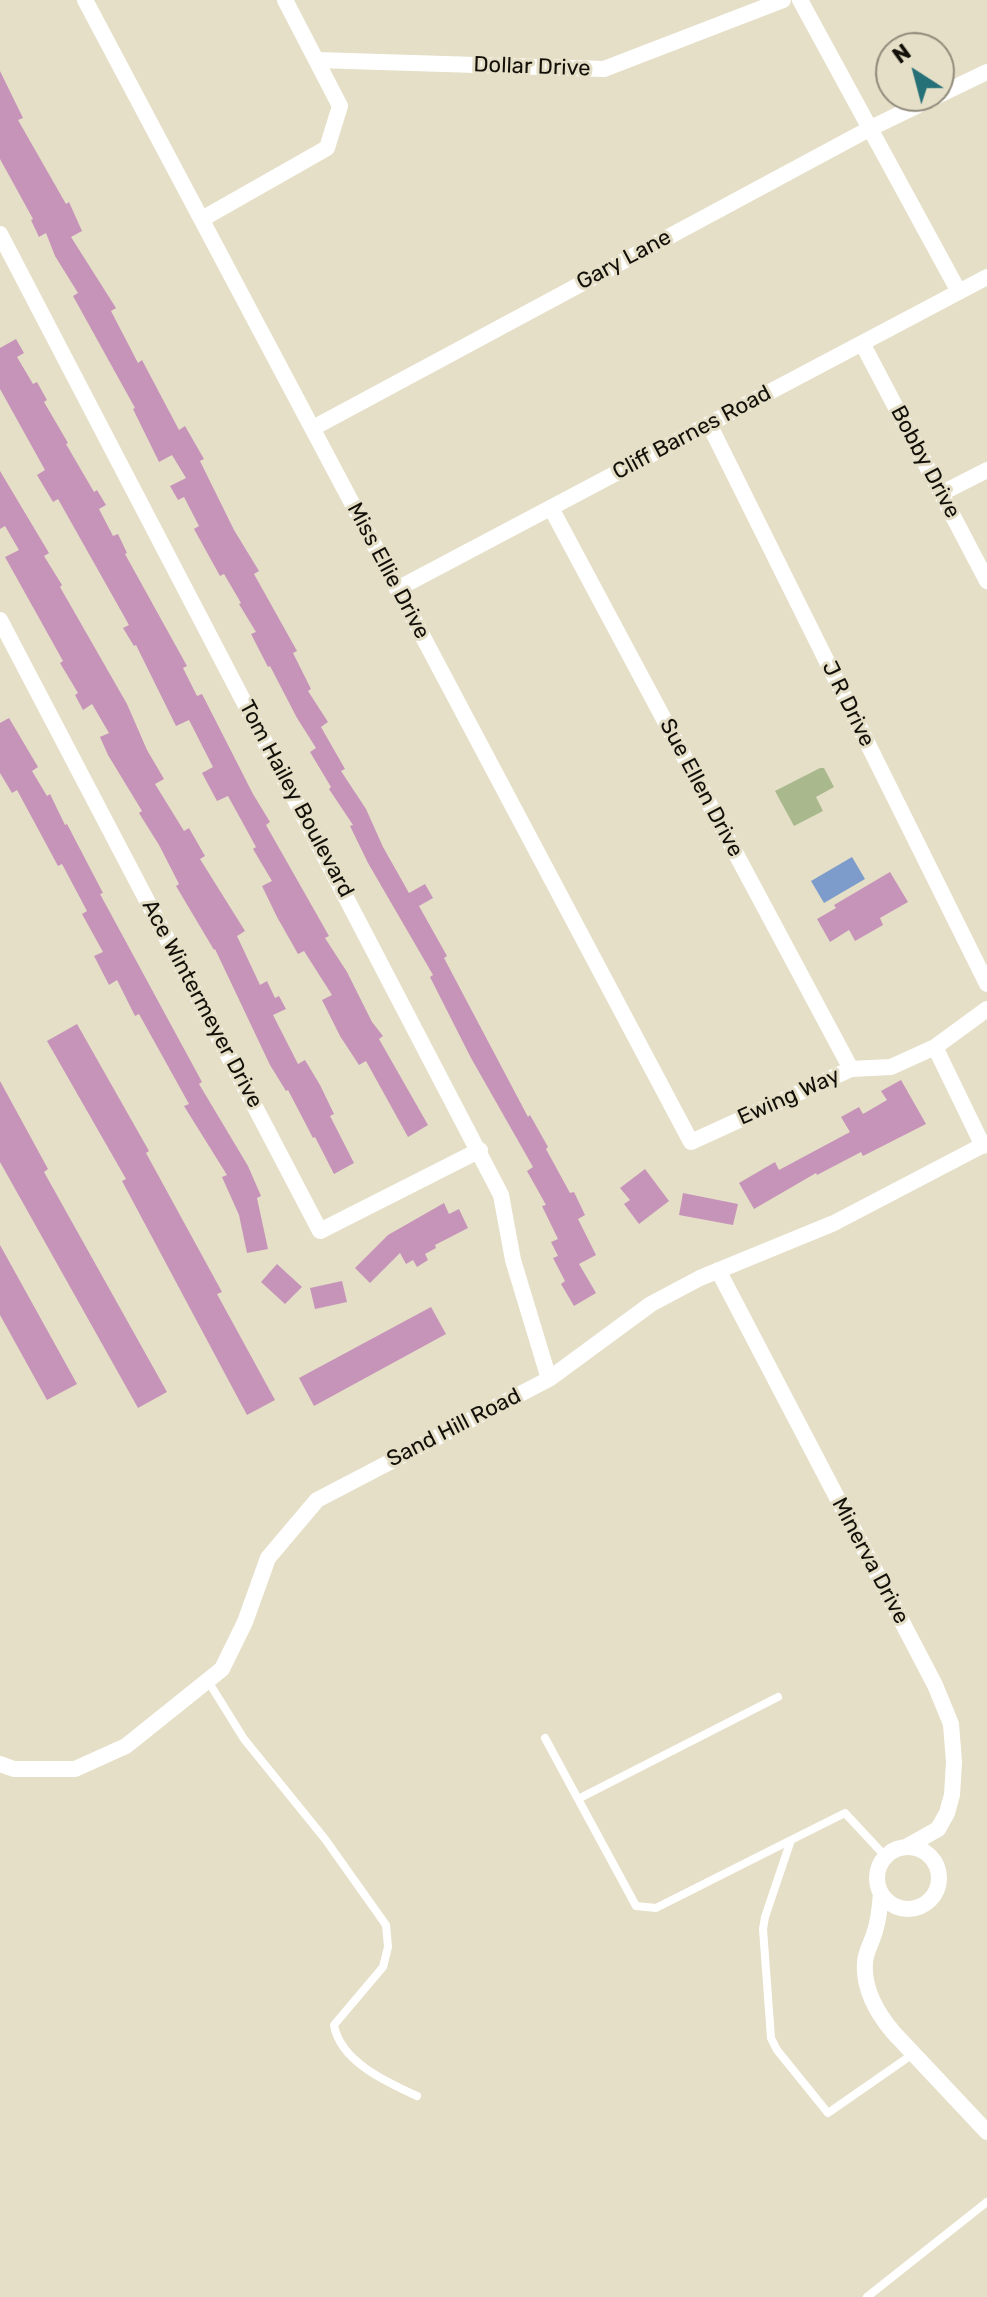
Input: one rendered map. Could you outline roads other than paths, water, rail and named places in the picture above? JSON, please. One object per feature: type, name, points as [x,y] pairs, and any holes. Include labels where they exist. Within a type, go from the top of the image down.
[{"type":"street","name":"Miss Ellie Drive","points":[[85,0],[691,1142]]},
{"type":"street","points":[[202,219],[327,148],[340,106],[285,0]]},
{"type":"street","name":"Dollar Drive","points":[[317,60],[604,69],[783,0]]},
{"type":"street","points":[[800,0],[959,292]]},
{"type":"street","name":"Gary Lane","points":[[955,88],[987,72]]},
{"type":"street","name":"Gary Lane","points":[[313,428],[904,112]]},
{"type":"street","name":"Tom Hailey Boulevard","points":[[0,234],[480,1150],[501,1195],[513,1260],[549,1379]]},
{"type":"street","name":"Cliff Barnes Road","points":[[397,589],[987,277]]},
{"type":"street","name":"Bobby Drive","points":[[862,343],[987,581]]},
{"type":"street","name":"J R Drive","points":[[709,424],[987,984]]},
{"type":"street","points":[[942,493],[987,470]]},
{"type":"street","name":"Sue Ellen Drive","points":[[551,508],[851,1069]]},
{"type":"street","name":"Ace Wintermeyer Drive","points":[[0,620],[320,1231],[480,1150]]},
{"type":"street","name":"Ewing Way","points":[[691,1142],[851,1069],[891,1067],[935,1047],[987,1009]]},
{"type":"street","points":[[935,1047],[985,1144]]},
{"type":"street","name":"Sand Hill Road","points":[[0,1764],[14,1769],[75,1769],[126,1746],[208,1681],[222,1669],[245,1622],[268,1558],[317,1500],[549,1379],[651,1304],[718,1270],[834,1223],[985,1144]]},
{"type":"street","name":"Minerva Drive","points":[[718,1270],[944,1705],[953,1742],[954,1779],[947,1813],[938,1829],[933,1859]]},
{"type":"street","points":[[938,1829],[886,1857],[878,1873],[881,1893],[876,1931],[865,1963],[867,1983],[881,2017],[987,2132]]},
{"type":"street","points":[[876,1931],[889,1918],[906,1909],[926,1904],[938,1888],[939,1878],[933,1859],[916,1848],[906,1847]]},
{"type":"street","points":[[881,1893],[896,1907],[906,1909]]},
{"type":"lane","points":[[208,1681],[244,1739],[325,1839],[386,1925],[388,1947],[383,1967],[334,2025],[336,2040],[377,2078],[417,2096]]},
{"type":"lane","points":[[578,1799],[778,1697]]},
{"type":"lane","points":[[545,1738],[636,1906],[656,1908],[845,1813],[886,1857]]},
{"type":"lane","points":[[791,1840],[763,1929],[771,2038],[777,2050],[828,2113],[913,2054]]},
{"type":"lane","points":[[867,2297],[987,2202]]},
{"type":"water","points":[[852,857],[865,879],[824,903],[811,881]]}]
